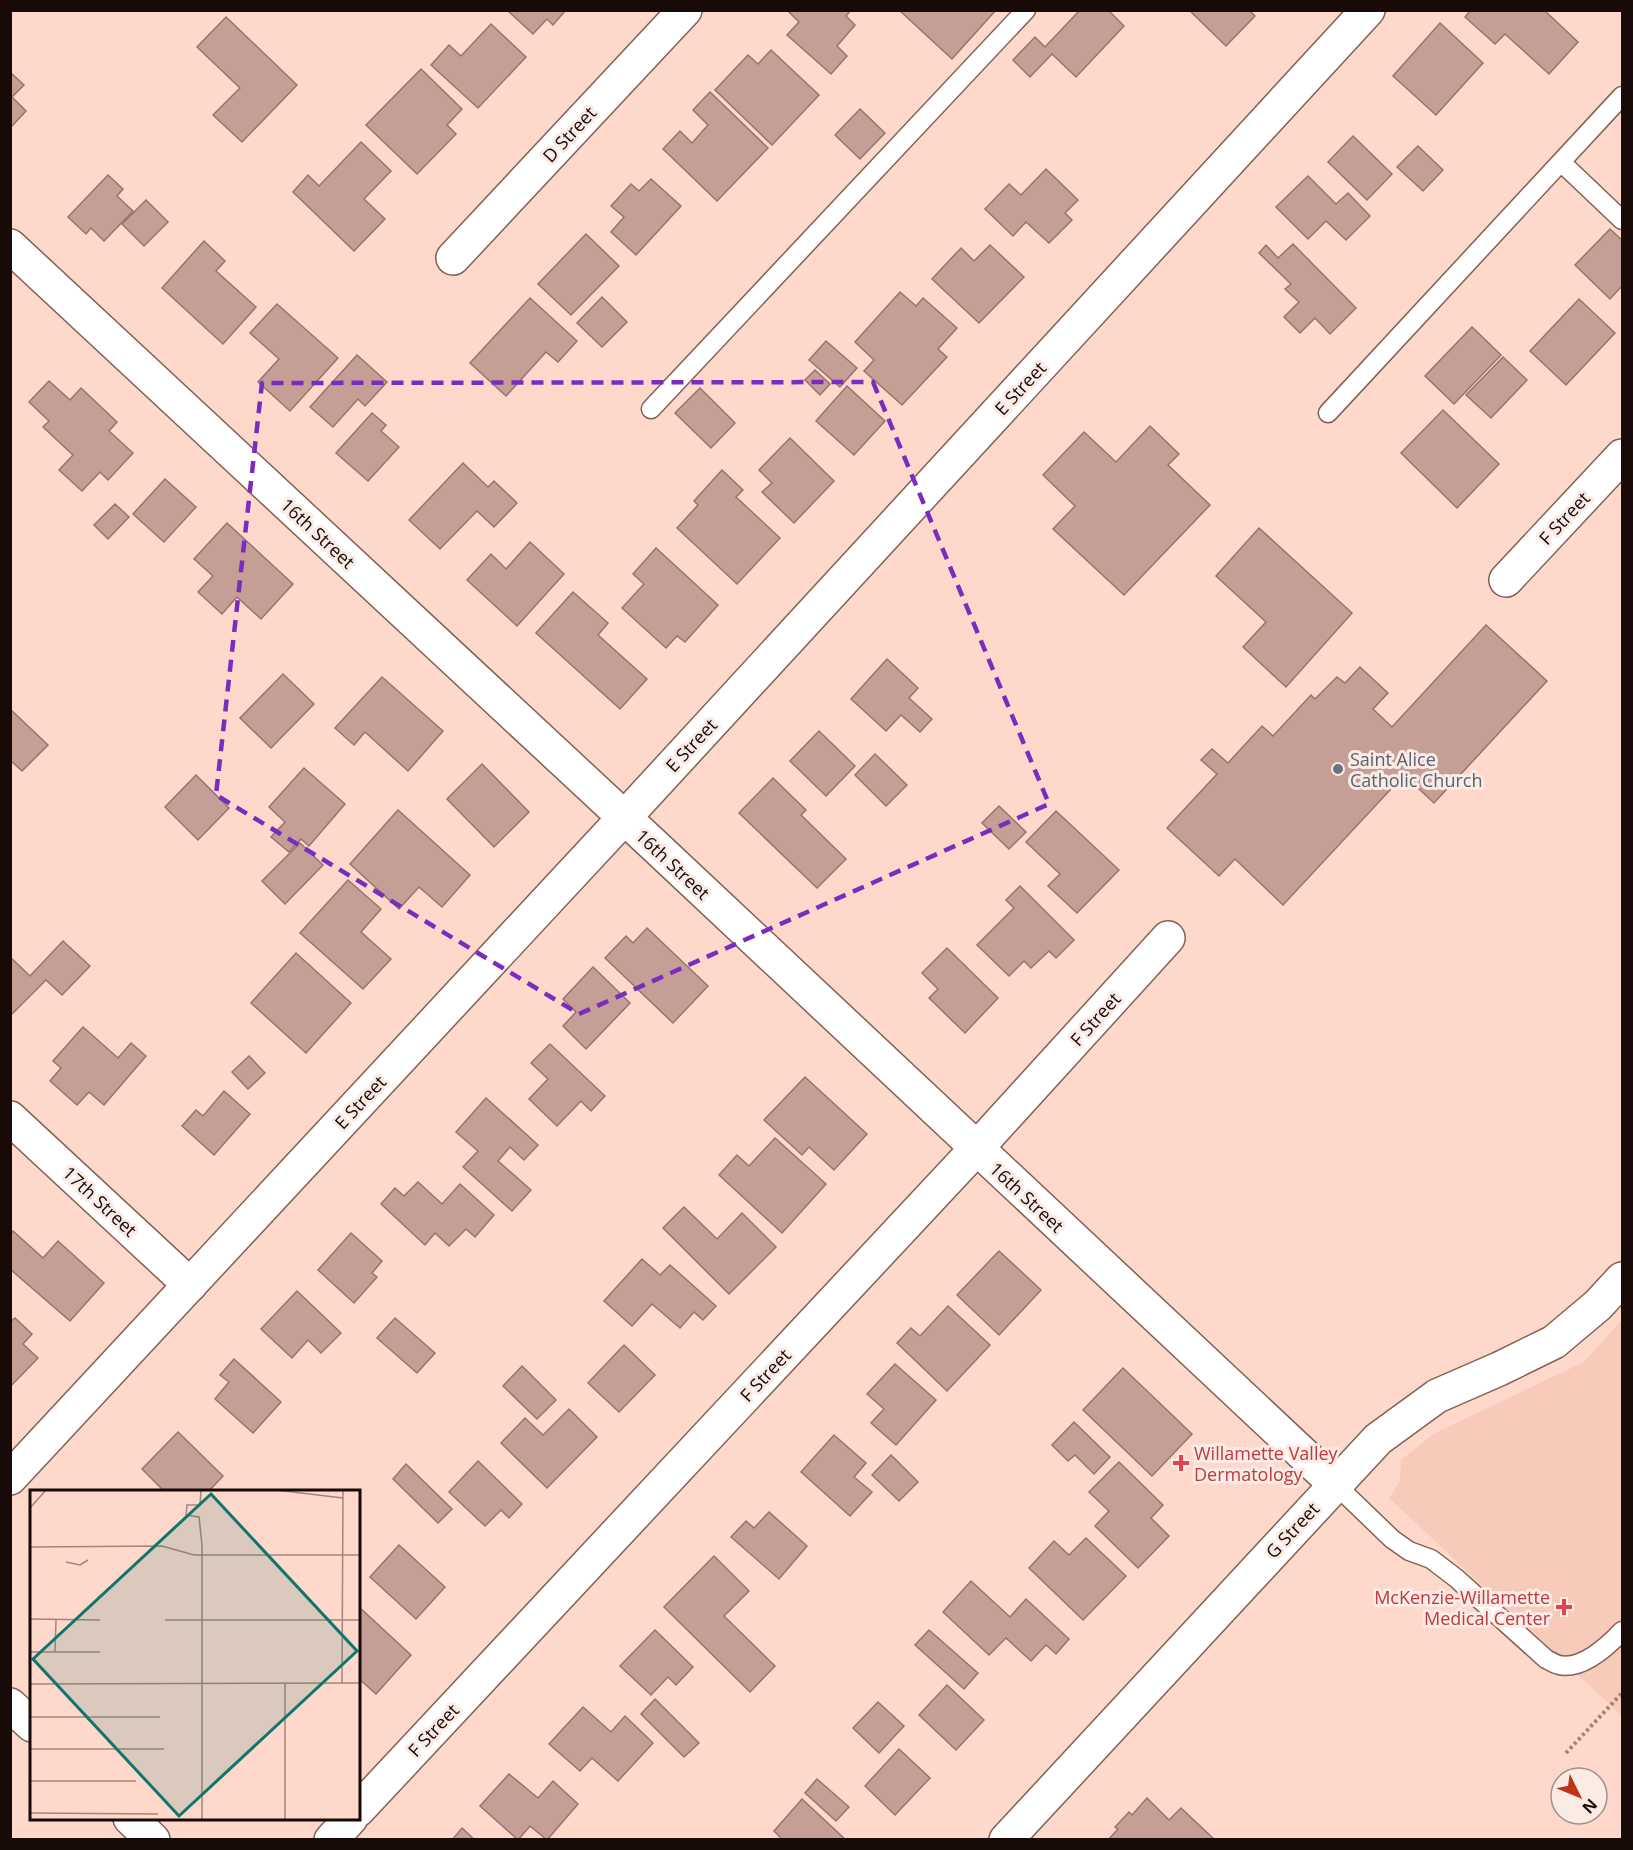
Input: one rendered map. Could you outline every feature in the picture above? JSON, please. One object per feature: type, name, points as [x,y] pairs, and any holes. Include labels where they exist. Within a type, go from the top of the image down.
[{"type":"street","name":"D Street","points":[[453,258],[685,10]]},
{"type":"street","name":"E Street","points":[[10,1478],[624,818],[1368,10]]},
{"type":"street","name":"16th Street","points":[[10,246],[1335,1484]]},
{"type":"street","name":"F Street","points":[[1506,580],[1623,456]]},
{"type":"street","name":"F Street","points":[[360,1808],[976,1149],[1168,938]]},
{"type":"street","name":"17th Street","points":[[10,1118],[190,1285]]},
{"type":"street","name":"G Street","points":[[1006,1839],[1378,1438],[1437,1395],[1499,1369],[1554,1342],[1598,1305],[1623,1279]]},
{"type":"street","points":[[10,1705],[30,1723]]},
{"type":"street","points":[[132,1820],[153,1839]]},
{"type":"street","points":[[331,1839],[349,1820]]},
{"type":"lane","points":[[651,409],[1026,10]]},
{"type":"lane","points":[[1328,413],[1623,96]]},
{"type":"lane","points":[[1562,163],[1623,220]]},
{"type":"lane","points":[[1335,1484],[1392,1539],[1409,1551],[1431,1559],[1456,1578],[1546,1659],[1561,1666],[1578,1664],[1607,1646],[1623,1631]]},
{"type":"path","points":[[1566,1753],[1623,1693]]},
{"type":"highlighted area","points":[[873,382],[1049,804],[579,1014],[216,795],[262,383]]},
{"type":"shaded area","name":"McKenzie-Willamette Medical Center","points":[[1622,1320],[1622,1716],[1389,1498],[1400,1481],[1401,1460],[1435,1433],[1584,1362]]},
{"type":"building","points":[[507,10],[566,10],[553,25],[547,19],[533,34]]},
{"type":"building","points":[[790,10],[851,10],[846,16],[855,25],[837,46],[847,56],[831,74],[787,35],[799,22],[789,12]]},
{"type":"building","points":[[899,10],[996,10],[952,59]]},
{"type":"building","points":[[1080,10],[1108,10],[1124,26],[1076,77],[1052,54],[1030,77],[1013,60],[1035,37],[1045,47]]},
{"type":"building","points":[[1189,10],[1249,10],[1255,16],[1226,46]]},
{"type":"building","points":[[1471,10],[1544,10],[1578,42],[1549,74],[1505,34],[1495,44],[1465,17]]},
{"type":"building","points":[[226,17],[297,85],[242,142],[213,115],[240,88],[197,47]]},
{"type":"building","points":[[1440,23],[1483,63],[1436,115],[1393,76]]},
{"type":"building","points":[[491,24],[526,57],[478,108],[431,65],[449,45],[461,56]]},
{"type":"building","points":[[771,50],[819,95],[772,145],[715,90],[748,55],[758,64]]},
{"type":"building","points":[[421,69],[462,109],[447,125],[456,134],[417,174],[366,125]]},
{"type":"building","points":[[10,72],[24,85],[12,97],[26,111],[10,128]]},
{"type":"building","points":[[710,92],[768,148],[717,201],[663,149],[680,131],[692,143],[708,125],[693,110]]},
{"type":"building","points":[[860,109],[885,133],[860,159],[835,135]]},
{"type":"building","points":[[1353,136],[1392,174],[1367,200],[1328,162]]},
{"type":"building","points":[[361,142],[391,171],[364,199],[385,219],[354,251],[293,192],[308,175],[319,186]]},
{"type":"building","points":[[1418,146],[1443,170],[1423,191],[1397,167]]},
{"type":"building","points":[[1046,169],[1078,200],[1065,213],[1072,220],[1049,243],[1026,222],[1013,236],[985,209],[1009,184],[1021,195]]},
{"type":"building","points":[[108,175],[123,189],[117,196],[133,211],[104,241],[91,228],[86,234],[68,217]]},
{"type":"building","points":[[1308,176],[1336,204],[1348,193],[1370,216],[1346,240],[1326,221],[1308,239],[1276,207]]},
{"type":"building","points":[[651,179],[681,206],[636,255],[611,232],[624,217],[611,206],[631,184],[639,191]]},
{"type":"building","points":[[146,200],[168,222],[144,246],[122,224]]},
{"type":"building","points":[[1610,229],[1622,240],[1622,286],[1610,299],[1575,265]]},
{"type":"building","points":[[586,234],[619,266],[571,315],[538,284]]},
{"type":"building","points":[[204,241],[225,261],[216,271],[256,307],[223,344],[162,288]]},
{"type":"building","points":[[1293,244],[1356,308],[1330,334],[1315,318],[1300,333],[1284,317],[1299,302],[1285,289],[1291,284],[1259,253],[1266,245],[1278,258]]},
{"type":"building","points":[[990,245],[1024,277],[979,323],[932,279],[961,248],[974,261]]},
{"type":"building","points":[[900,292],[916,306],[923,298],[957,328],[938,349],[947,357],[902,405],[864,371],[874,360],[855,342]]},
{"type":"building","points":[[602,297],[627,322],[602,347],[577,323]]},
{"type":"building","points":[[530,298],[577,341],[558,362],[546,352],[506,396],[470,363]]},
{"type":"building","points":[[1579,299],[1615,333],[1566,385],[1530,351]]},
{"type":"building","points":[[277,304],[338,358],[290,411],[258,382],[279,359],[250,333]]},
{"type":"building","points":[[1472,327],[1501,355],[1454,404],[1425,376]]},
{"type":"building","points":[[826,341],[857,368],[840,387],[809,360]]},
{"type":"building","points":[[357,355],[387,382],[365,406],[358,399],[333,427],[310,407]]},
{"type":"building","points":[[1503,357],[1527,380],[1491,418],[1466,395]]},
{"type":"building","points":[[815,370],[830,384],[820,395],[805,380]]},
{"type":"building","points":[[49,381],[70,400],[81,388],[117,422],[109,431],[133,453],[108,480],[100,472],[82,491],[59,470],[73,455],[43,427],[49,421],[29,402]]},
{"type":"building","points":[[847,386],[885,421],[854,455],[816,421]]},
{"type":"building","points":[[700,388],[735,423],[711,448],[675,413]]},
{"type":"building","points":[[1443,410],[1499,464],[1457,508],[1401,453]]},
{"type":"building","points":[[372,413],[386,425],[381,431],[399,447],[368,481],[336,453]]},
{"type":"building","points":[[1150,426],[1179,454],[1168,465],[1210,505],[1124,595],[1053,529],[1075,506],[1043,475],[1084,432],[1116,462]]},
{"type":"building","points":[[790,438],[834,481],[794,523],[762,492],[772,483],[759,470]]},
{"type":"building","points":[[463,463],[488,487],[494,481],[517,503],[494,527],[477,511],[440,549],[409,520]]},
{"type":"building","points":[[722,470],[743,490],[736,497],[780,538],[737,584],[677,528],[698,505],[694,501]]},
{"type":"building","points":[[165,479],[196,507],[164,542],[133,514]]},
{"type":"building","points":[[115,504],[129,517],[108,539],[94,525]]},
{"type":"building","points":[[227,523],[293,584],[261,619],[237,597],[222,614],[198,592],[213,576],[194,559]]},
{"type":"building","points":[[1259,528],[1352,613],[1286,687],[1243,647],[1266,622],[1216,576]]},
{"type":"building","points":[[530,542],[564,574],[517,626],[467,580],[491,554],[506,569]]},
{"type":"building","points":[[656,548],[718,605],[685,642],[677,636],[666,648],[622,608],[644,584],[633,574]]},
{"type":"building","points":[[573,592],[608,623],[598,635],[647,679],[620,709],[536,633]]},
{"type":"building","name":"Saint Alice Catholic Church","points":[[1486,625],[1547,681],[1434,803],[1404,775],[1283,905],[1235,859],[1219,876],[1167,828],[1217,774],[1201,760],[1212,749],[1228,763],[1262,726],[1273,736],[1311,695],[1315,699],[1337,677],[1345,683],[1360,667],[1388,693],[1373,709],[1392,727]]},
{"type":"building","points":[[887,659],[918,688],[909,698],[932,719],[920,732],[901,715],[886,731],[851,699]]},
{"type":"building","points":[[283,674],[314,704],[271,748],[240,718]]},
{"type":"building","points":[[382,677],[443,731],[408,771],[365,732],[354,745],[335,728]]},
{"type":"building","points":[[10,709],[48,745],[22,771],[10,760]]},
{"type":"building","points":[[819,731],[855,766],[826,796],[790,761]]},
{"type":"building","points":[[875,754],[907,785],[886,806],[855,775]]},
{"type":"building","points":[[482,764],[529,812],[494,847],[447,799]]},
{"type":"building","points":[[304,768],[345,804],[309,846],[301,839],[289,852],[271,837],[285,822],[269,807]]},
{"type":"building","points":[[196,775],[229,808],[198,840],[165,807]]},
{"type":"building","points":[[773,778],[806,810],[801,815],[846,859],[817,888],[739,813]]},
{"type":"building","points":[[999,806],[1026,832],[1009,849],[982,823]]},
{"type":"building","points":[[398,810],[470,875],[442,907],[419,887],[399,909],[350,864]]},
{"type":"building","points":[[1056,811],[1119,870],[1077,913],[1048,886],[1060,874],[1026,842]]},
{"type":"building","points":[[300,843],[323,865],[285,904],[262,881]]},
{"type":"building","points":[[348,880],[381,909],[361,932],[391,959],[363,989],[300,933]]},
{"type":"building","points":[[1020,886],[1074,940],[1056,958],[1049,951],[1031,968],[1024,961],[1009,976],[977,945],[1014,908],[1006,900]]},
{"type":"building","points":[[647,928],[708,986],[673,1023],[605,958],[626,936],[633,943]]},
{"type":"building","points":[[63,941],[90,966],[62,995],[46,980],[10,1016],[10,957],[30,976]]},
{"type":"building","points":[[947,948],[998,998],[965,1033],[929,998],[938,989],[922,973]]},
{"type":"building","points":[[296,953],[351,1003],[306,1053],[251,1003]]},
{"type":"building","points":[[593,967],[630,1003],[586,1049],[563,1026],[576,1012],[563,999]]},
{"type":"building","points":[[83,1027],[118,1058],[131,1043],[146,1056],[104,1105],[89,1092],[77,1105],[50,1081],[61,1068],[53,1061]]},
{"type":"building","points":[[550,1044],[605,1096],[591,1111],[581,1101],[557,1126],[529,1099],[548,1079],[531,1063]]},
{"type":"building","points":[[249,1056],[265,1073],[248,1089],[232,1072]]},
{"type":"building","points":[[805,1077],[867,1134],[834,1170],[809,1147],[802,1155],[764,1120]]},
{"type":"building","points":[[224,1091],[250,1114],[214,1155],[182,1126],[196,1110],[203,1116]]},
{"type":"building","points":[[486,1098],[538,1145],[524,1160],[510,1147],[498,1161],[531,1190],[512,1211],[463,1167],[478,1151],[456,1132]]},
{"type":"building","points":[[775,1138],[826,1184],[782,1233],[719,1175],[737,1155],[749,1166]]},
{"type":"building","points":[[418,1182],[442,1204],[460,1184],[494,1215],[475,1237],[466,1229],[449,1246],[435,1233],[425,1245],[381,1204],[395,1188],[404,1196]]},
{"type":"building","points":[[684,1207],[717,1239],[742,1213],[776,1247],[729,1294],[663,1228]]},
{"type":"building","points":[[13,1231],[43,1258],[58,1241],[104,1283],[70,1321],[10,1269],[10,1235]]},
{"type":"building","points":[[351,1233],[382,1261],[372,1273],[377,1277],[354,1303],[318,1270]]},
{"type":"building","points":[[999,1251],[1041,1290],[999,1335],[957,1295]]},
{"type":"building","points":[[642,1259],[660,1275],[670,1265],[716,1306],[703,1320],[694,1312],[680,1328],[652,1304],[632,1326],[604,1301]]},
{"type":"building","points":[[297,1291],[341,1333],[321,1353],[308,1340],[292,1358],[261,1329]]},
{"type":"building","points":[[948,1306],[990,1345],[947,1391],[897,1343],[911,1328],[920,1336]]},
{"type":"building","points":[[15,1318],[32,1334],[23,1344],[38,1358],[10,1387],[10,1322]]},
{"type":"building","points":[[395,1318],[435,1353],[417,1373],[377,1338]]},
{"type":"building","points":[[624,1345],[655,1375],[619,1412],[588,1383]]},
{"type":"building","points":[[234,1359],[281,1402],[253,1433],[215,1399],[229,1382],[220,1375]]},
{"type":"building","points":[[895,1364],[936,1400],[896,1445],[871,1423],[884,1409],[867,1394]]},
{"type":"building","points":[[522,1366],[556,1400],[537,1419],[503,1386]]},
{"type":"building","points":[[1123,1368],[1192,1434],[1152,1476],[1083,1410]]},
{"type":"building","points":[[569,1409],[597,1437],[547,1488],[501,1443],[525,1418],[543,1435]]},
{"type":"building","points":[[1074,1422],[1110,1457],[1094,1474],[1075,1455],[1068,1461],[1052,1445]]},
{"type":"building","points":[[178,1432],[223,1476],[210,1490],[163,1490],[142,1469]]},
{"type":"building","points":[[834,1435],[866,1463],[854,1477],[872,1492],[850,1516],[801,1472]]},
{"type":"building","points":[[891,1455],[918,1482],[899,1501],[872,1475]]},
{"type":"building","points":[[478,1461],[522,1504],[509,1518],[501,1510],[485,1526],[449,1492]]},
{"type":"building","points":[[1119,1462],[1163,1505],[1151,1518],[1169,1536],[1138,1568],[1095,1526],[1109,1511],[1089,1492]]},
{"type":"building","points":[[406,1464],[452,1509],[438,1523],[393,1479]]},
{"type":"building","points":[[769,1512],[807,1546],[779,1579],[731,1537],[746,1521],[754,1528]]},
{"type":"building","points":[[1086,1538],[1126,1576],[1083,1620],[1029,1568],[1054,1541],[1069,1555]]},
{"type":"building","points":[[399,1545],[445,1587],[416,1619],[370,1577]]},
{"type":"building","points":[[714,1556],[749,1591],[724,1616],[775,1666],[750,1692],[664,1607]]},
{"type":"building","points":[[971,1581],[1010,1617],[1026,1599],[1069,1639],[1056,1654],[1046,1645],[1031,1661],[1006,1638],[989,1655],[943,1612]]},
{"type":"building","points":[[360,1608],[411,1655],[376,1694],[360,1680]]},
{"type":"building","points":[[655,1630],[693,1667],[676,1685],[668,1677],[651,1695],[620,1666]]},
{"type":"building","points":[[929,1630],[978,1673],[964,1689],[915,1645]]},
{"type":"building","points":[[947,1685],[984,1720],[956,1750],[919,1715]]},
{"type":"building","points":[[655,1699],[699,1743],[684,1757],[641,1714]]},
{"type":"building","points":[[878,1702],[904,1726],[879,1753],[853,1728]]},
{"type":"building","points":[[583,1707],[611,1732],[625,1716],[653,1743],[618,1781],[592,1758],[580,1771],[549,1744]]},
{"type":"building","points":[[899,1749],[930,1778],[895,1815],[865,1786]]},
{"type":"building","points":[[509,1774],[538,1798],[553,1781],[578,1804],[547,1840],[530,1826],[518,1840],[480,1806]]},
{"type":"building","points":[[817,1779],[849,1807],[836,1821],[805,1793]]},
{"type":"building","points":[[1147,1798],[1169,1820],[1181,1808],[1215,1840],[1108,1840],[1118,1829],[1115,1827],[1129,1812],[1132,1815]]},
{"type":"building","points":[[802,1799],[846,1840],[783,1840],[774,1831]]},
{"type":"building","points":[[462,1828],[475,1840],[452,1840]]},
{"type":"place","name":"Saint Alice Catholic Church","points":[[1338,769]]},
{"type":"place","name":"Willamette Valley Dermatology","points":[[1181,1463]]},
{"type":"place","name":"McKenzie-Willamette Medical Center","points":[[1564,1607]]}]
